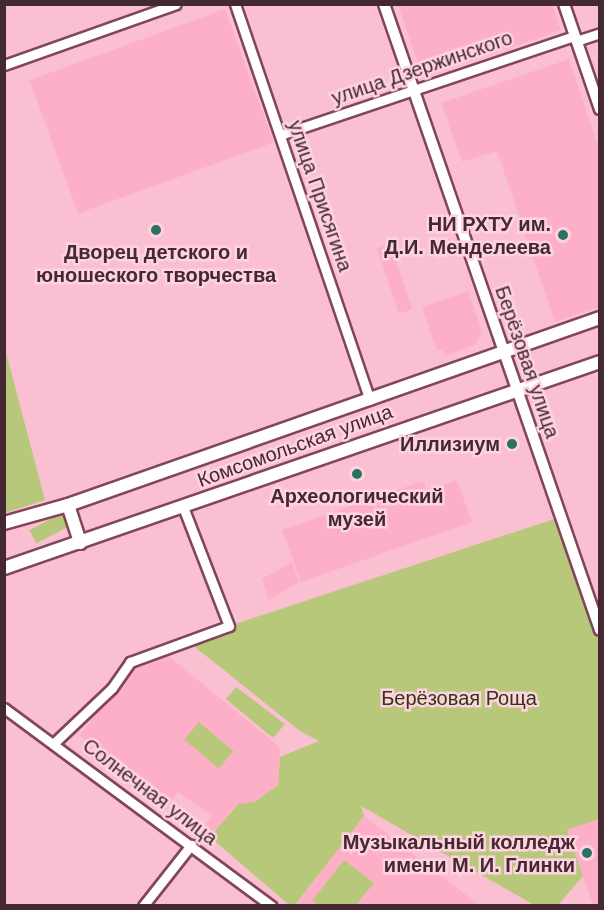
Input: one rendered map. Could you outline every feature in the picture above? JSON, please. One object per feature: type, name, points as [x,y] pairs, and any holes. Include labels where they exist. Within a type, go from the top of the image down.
[{"type":"main road","name":"Комсомольская улица","points":[[4,523],[68,505],[600,318]]},
{"type":"main road","name":"Комсомольская улица","points":[[4,568],[600,362]]},
{"type":"main road","points":[[68,505],[80,543]]},
{"type":"street","points":[[4,65],[176,4]]},
{"type":"street","name":"улица Присягина","points":[[235,4],[370,399]]},
{"type":"street","name":"Берёзовая улица","points":[[384,4],[600,630]]},
{"type":"street","points":[[564,4],[600,109]]},
{"type":"street","name":"улица Дзержинского","points":[[280,135],[412,90],[576,38],[600,33]]},
{"type":"street","points":[[54,743],[112,688],[130,662],[229,626],[197,551],[183,507]]},
{"type":"street","name":"Солнечная улица","points":[[4,708],[272,906]]},
{"type":"street","points":[[143,906],[191,845]]},
{"type":"shaded area","points":[[398,5],[552,5],[561,30],[423,78]]},
{"type":"shaded area","points":[[225,9],[274,142],[78,214],[30,80]]},
{"type":"shaded area","name":"НИ РХТУ им. Д.И. Менделеева","points":[[569,59],[599,149],[599,307],[555,322],[497,151],[462,162],[441,103]]},
{"type":"shaded area","points":[[390,244],[412,309],[399,314],[377,249]]},
{"type":"shaded area","points":[[468,291],[482,331],[476,344],[445,356],[443,349],[437,351],[422,307]]},
{"type":"shaded area","points":[[457,480],[472,522],[301,582],[282,530],[423,481],[426,490]]},
{"type":"shaded area","points":[[292,562],[299,582],[269,600],[262,579]]},
{"type":"shaded area","points":[[167,655],[280,747],[278,785],[255,802],[237,804],[210,837],[201,830],[212,816],[178,792],[169,804],[80,735],[135,665]]},
{"type":"shaded area","points":[[364,816],[479,905],[295,906]]},
{"type":"shaded area","name":"Музыкальный колледж имени М. И. Глинки","points":[[599,819],[599,905],[593,905],[567,830]]},
{"type":"green space","points":[[4,345],[45,500],[5,513],[4,513]]},
{"type":"green space","points":[[62,513],[69,526],[36,544],[29,530]]},
{"type":"green space","name":"Берёзовая Роща","points":[[557,518],[599,639],[599,819],[567,830],[583,876],[558,905],[534,905],[361,806],[364,816],[295,905],[289,905],[210,837],[238,804],[255,802],[278,785],[280,757],[319,741],[300,731],[190,643],[229,626]]},
{"type":"green space","points":[[236,687],[285,724],[273,738],[226,699]]},
{"type":"green space","points":[[199,722],[233,751],[219,769],[184,740]]},
{"type":"green space","points":[[344,860],[374,883],[356,905],[318,905],[312,901]]},
{"type":"place","name":"Дворец детского и юношеского творчества","points":[[156,230]]},
{"type":"place","name":"НИ РХТУ им. Д.И. Менделеева","points":[[563,235]]},
{"type":"place","name":"Иллизиум","points":[[512,444]]},
{"type":"place","name":"Археологический музей","points":[[357,474]]},
{"type":"place","name":"Музыкальный колледж имени М. И. Глинки","points":[[587,853]]}]
